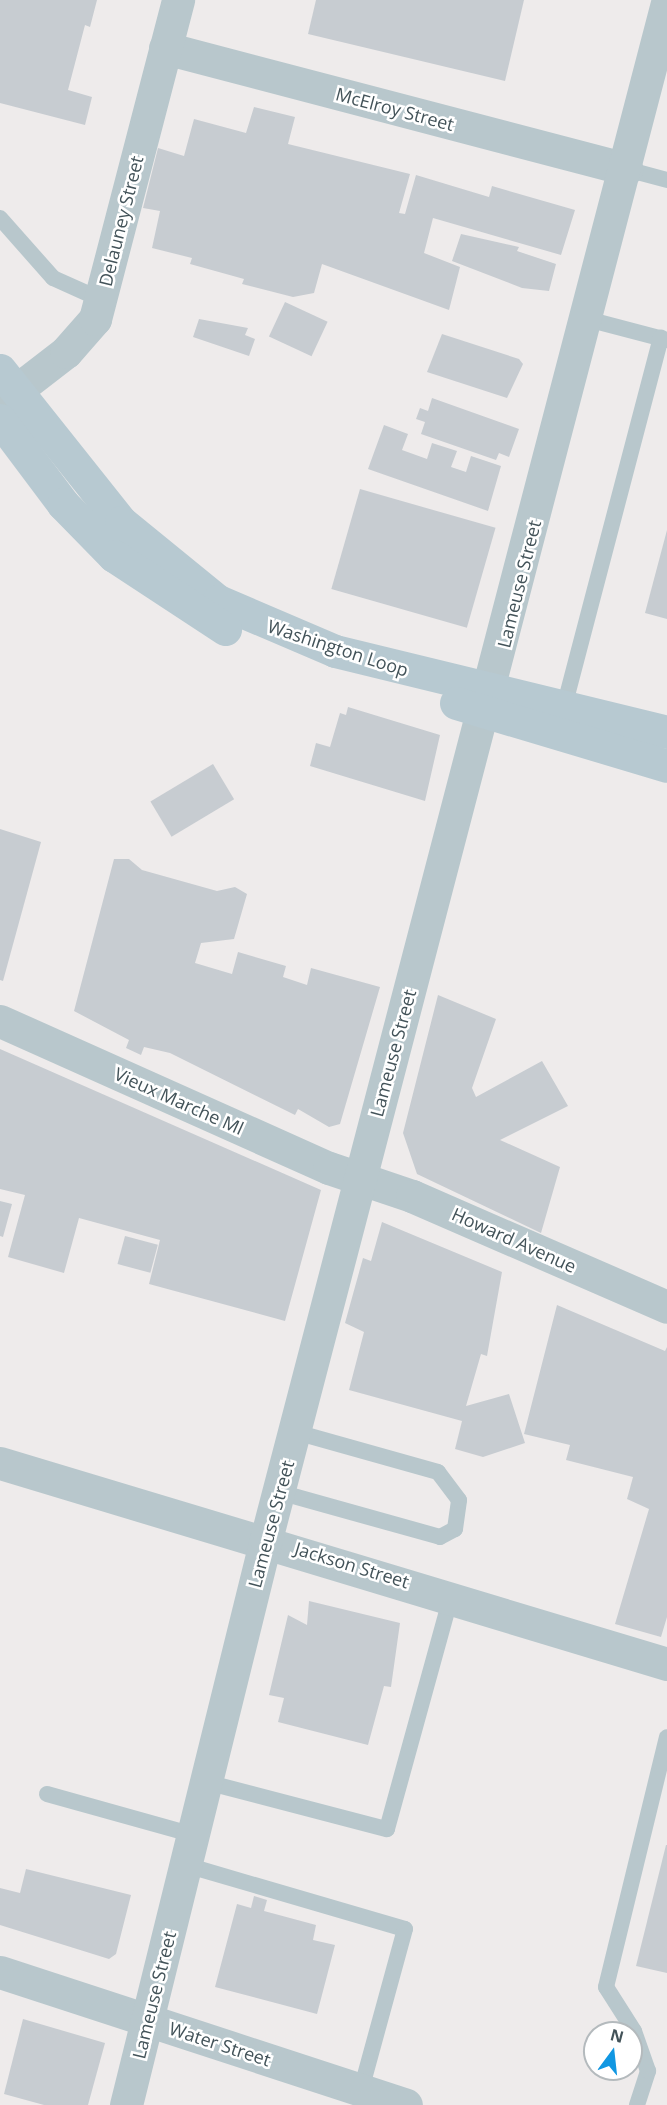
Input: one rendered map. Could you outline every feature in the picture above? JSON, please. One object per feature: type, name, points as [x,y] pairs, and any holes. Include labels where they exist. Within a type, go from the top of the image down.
[{"type":"main road","name":"Washington Loop","points":[[5,388],[121,522],[218,601],[335,651],[489,701],[560,738],[667,766]]},
{"type":"main road","name":"Washington Loop","points":[[0,420],[63,504],[114,556],[215,624],[273,652],[489,701],[564,706],[667,732]]},
{"type":"street","name":"Delauney Street","points":[[5,388],[82,335],[100,298],[178,0]]},
{"type":"street","name":"Lameuse Street","points":[[126,2105],[266,1539],[296,1432],[359,1178],[489,701],[667,3]]},
{"type":"street","name":"McElroy Street","points":[[165,48],[626,169]]},
{"type":"street","name":"Vieux Marche Ml","points":[[0,1021],[359,1178]]},
{"type":"street","name":"Howard Avenue","points":[[359,1178],[412,1196],[667,1307]]},
{"type":"street","name":"Jackson Street","points":[[0,1462],[266,1539],[667,1664]]},
{"type":"street","name":"Water Street","points":[[0,1972],[406,2105]]},
{"type":"lane","points":[[626,169],[667,180]]},
{"type":"lane","points":[[0,218],[53,278],[100,298]]},
{"type":"lane","points":[[564,706],[664,339],[587,319]]},
{"type":"lane","points":[[279,1492],[440,1537],[455,1529],[459,1500],[438,1472],[296,1432]]},
{"type":"lane","points":[[206,1782],[387,1829],[451,1596]]},
{"type":"lane","points":[[637,2105],[648,2071],[634,2031],[606,1987],[667,1737]]},
{"type":"lane","points":[[47,1794],[190,1850],[405,1929],[361,2090]]},
{"type":"building","points":[[0,0],[97,0],[90,27],[85,25],[68,90],[92,97],[85,125],[0,103]]},
{"type":"building","points":[[316,0],[524,0],[505,81],[308,34]]},
{"type":"building","points":[[254,107],[295,117],[288,144],[410,174],[399,213],[405,214],[416,175],[489,197],[492,186],[575,210],[561,255],[433,218],[424,253],[460,267],[449,310],[322,264],[314,293],[293,297],[242,284],[244,279],[190,264],[192,258],[152,248],[160,211],[143,208],[158,148],[184,156],[194,119],[246,133]]},
{"type":"building","points":[[461,234],[519,247],[517,251],[556,264],[549,291],[522,288],[452,261]]},
{"type":"building","points":[[285,302],[328,322],[312,356],[269,336]]},
{"type":"building","points":[[199,319],[248,328],[245,335],[255,339],[249,356],[193,337]]},
{"type":"building","points":[[442,334],[519,359],[523,364],[507,398],[427,372]]},
{"type":"building","points":[[432,398],[519,429],[509,457],[499,453],[496,460],[421,434],[425,422],[416,419],[420,408],[428,411]]},
{"type":"building","points":[[384,425],[408,434],[402,450],[427,459],[432,443],[457,451],[451,467],[466,472],[471,456],[501,466],[488,511],[368,469]]},
{"type":"building","points":[[360,489],[496,528],[467,628],[331,589]]},
{"type":"building","points":[[667,530],[667,619],[645,613]]},
{"type":"building","points":[[348,707],[440,735],[425,801],[310,766],[316,743],[330,747],[340,713],[346,715]]},
{"type":"building","points":[[213,764],[234,799],[172,837],[150,802]]},
{"type":"building","points":[[0,829],[41,842],[3,981],[0,980]]},
{"type":"building","points":[[114,859],[129,859],[142,870],[217,891],[235,887],[247,894],[234,939],[201,943],[195,963],[232,974],[238,952],[286,966],[283,977],[307,985],[311,968],[380,987],[340,1124],[329,1127],[298,1109],[295,1115],[170,1053],[144,1047],[141,1055],[126,1048],[129,1040],[74,1011]]},
{"type":"building","points":[[438,995],[496,1019],[472,1088],[476,1097],[542,1061],[568,1106],[500,1140],[560,1167],[541,1233],[417,1174],[403,1133]]},
{"type":"building","points":[[0,1049],[321,1190],[285,1321],[149,1284],[160,1240],[79,1218],[64,1273],[8,1257],[25,1195],[0,1189]]},
{"type":"building","points":[[0,1201],[12,1204],[3,1237],[0,1236]]},
{"type":"building","points":[[382,1222],[502,1272],[487,1356],[481,1354],[466,1406],[509,1394],[525,1443],[483,1457],[455,1449],[462,1421],[349,1390],[364,1332],[345,1323],[363,1258],[371,1261]]},
{"type":"building","points":[[125,1236],[158,1245],[150,1273],[117,1264]]},
{"type":"building","points":[[557,1305],[665,1351],[667,1347],[667,1617],[661,1637],[615,1624],[649,1509],[627,1499],[633,1477],[566,1460],[570,1445],[524,1434]]},
{"type":"building","points":[[309,1601],[400,1623],[391,1687],[384,1686],[368,1745],[278,1722],[284,1698],[269,1695],[288,1615],[307,1625]]},
{"type":"building","points":[[667,1845],[667,1973],[636,1966]]},
{"type":"building","points":[[26,1869],[131,1895],[116,1954],[109,1959],[0,1925],[0,1888],[20,1893]]},
{"type":"building","points":[[254,1896],[267,1900],[264,1911],[316,1925],[313,1940],[335,1945],[317,2014],[215,1987],[237,1904],[251,1908]]},
{"type":"building","points":[[23,2019],[105,2043],[88,2105],[44,2105],[4,2094]]}]
